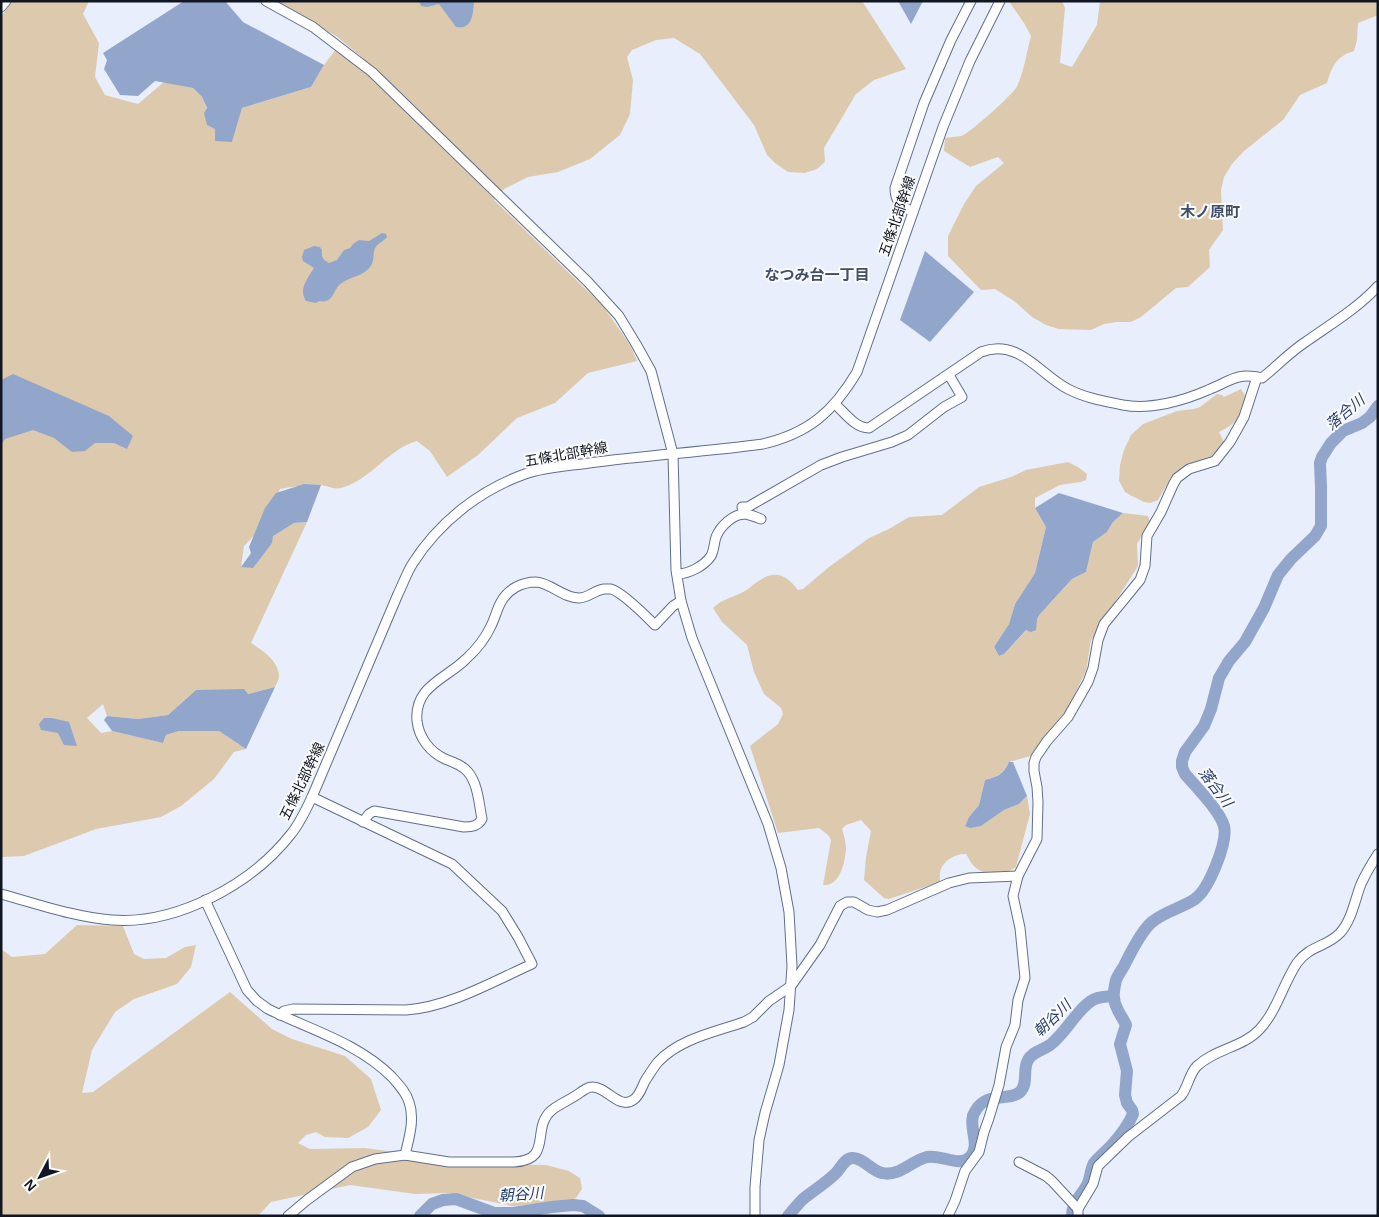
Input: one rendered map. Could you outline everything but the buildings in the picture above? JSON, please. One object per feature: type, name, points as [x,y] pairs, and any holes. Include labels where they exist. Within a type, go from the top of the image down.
[{"type":"street","points":[[1,7],[6,1]]},
{"type":"street","points":[[266,1],[313,27],[372,72],[594,289],[619,316],[651,371],[673,454],[677,574],[682,601],[692,638],[776,847],[786,889],[789,912],[792,966],[789,1010],[777,1074],[759,1140],[755,1187],[755,1216]]},
{"type":"street","points":[[913,212],[899,202],[895,196],[895,188],[924,103],[972,1]]},
{"type":"street","name":"五條北部幹線","points":[[1,894],[62,912],[114,920],[135,920],[172,913],[222,892],[241,880],[269,857],[292,833],[302,818],[398,594],[413,564],[428,543],[455,515],[473,500],[527,473],[612,459],[763,444],[786,438],[818,420],[835,404],[857,372],[952,105],[970,62],[1000,1]]},
{"type":"street","points":[[948,1216],[965,1171],[979,1152],[999,1085],[1006,1047],[1015,1025],[1018,1000],[1025,978],[1020,928],[1013,896],[1018,876],[1036,839],[1038,802],[1034,764],[1036,757],[1068,717],[1088,682],[1093,668],[1098,640],[1104,624],[1140,580],[1145,566],[1147,536],[1177,478],[1188,469],[1215,461],[1230,442],[1244,417],[1259,377],[1327,328],[1378,286]]},
{"type":"street","points":[[835,404],[858,425],[870,428],[981,352],[989,349],[1004,348],[1022,356],[1057,383],[1077,393],[1090,398],[1135,407],[1146,407],[1170,402],[1207,391],[1234,377],[1250,375],[1259,377]]},
{"type":"street","points":[[677,574],[690,572],[709,558],[720,529],[743,510],[821,465],[892,442],[913,432],[944,408],[962,397],[948,374]]},
{"type":"street","points":[[743,510],[761,519]]},
{"type":"street","points":[[363,822],[374,811],[464,827],[472,827],[482,819],[474,782],[469,774],[463,767],[433,752],[425,743],[417,721],[418,706],[423,694],[428,689],[464,662],[474,651],[491,626],[501,602],[516,587],[526,583],[538,582],[573,597],[580,598],[605,589],[611,589],[620,594],[656,625],[673,606],[682,601]]},
{"type":"street","points":[[280,1015],[293,1008],[423,1009],[450,1000],[532,964],[502,911],[452,864],[312,797]]},
{"type":"street","points":[[1078,1212],[1082,1201],[1093,1184],[1098,1166],[1128,1137],[1181,1096],[1197,1067],[1259,1030],[1303,956],[1310,950],[1332,940],[1346,925],[1362,882],[1378,854]]},
{"type":"street","points":[[288,1216],[306,1200],[352,1167],[375,1159],[405,1155],[449,1162],[524,1162],[531,1159],[536,1155],[546,1117],[552,1110],[591,1087],[598,1088],[619,1101],[633,1101],[638,1096],[646,1079],[668,1053],[690,1041],[744,1022],[791,986],[820,945],[840,906],[847,902],[854,902],[868,910],[877,912],[887,910],[949,882],[969,878],[1018,876]]},
{"type":"street","points":[[206,900],[248,990],[262,1006],[359,1051],[381,1066],[401,1086],[410,1104],[411,1130],[405,1155]]},
{"type":"street","points":[[1019,1162],[1046,1176],[1071,1201],[1078,1212]]},
{"type":"shaded area","points":[[12,1],[89,1],[83,14],[99,43],[95,77],[105,95],[138,104],[164,82],[193,88],[202,97],[215,129],[215,141],[232,141],[242,108],[311,87],[336,49],[359,66],[363,58],[336,36],[277,1],[862,1],[906,69],[874,80],[856,94],[824,148],[825,162],[817,169],[805,173],[788,172],[767,155],[754,125],[700,54],[674,38],[656,40],[632,50],[627,57],[633,80],[630,114],[620,135],[590,159],[558,172],[528,177],[504,189],[494,200],[603,306],[630,345],[637,361],[588,373],[555,403],[517,418],[478,455],[447,477],[430,451],[417,441],[397,451],[352,484],[341,488],[314,485],[280,489],[265,524],[244,546],[241,567],[272,543],[272,536],[294,523],[307,522],[251,643],[269,656],[276,666],[279,676],[275,687],[248,694],[196,690],[168,715],[138,719],[107,716],[103,704],[87,718],[101,733],[112,731],[163,743],[166,735],[179,731],[219,731],[246,749],[234,752],[214,779],[181,806],[161,817],[96,829],[24,856],[1,857],[1,17]]},
{"type":"shaded area","points":[[1011,1],[1062,1],[1065,8],[1060,63],[1072,67],[1097,25],[1100,1],[1378,1],[1378,15],[1358,23],[1354,51],[1336,62],[1327,83],[1300,95],[1283,120],[1244,151],[1232,164],[1224,177],[1221,190],[1223,230],[1209,250],[1210,267],[1188,287],[1176,288],[1141,317],[1131,322],[1104,324],[1091,330],[1059,329],[1046,325],[1032,317],[1014,301],[995,289],[981,290],[948,256],[948,236],[964,204],[976,186],[1004,163],[998,157],[970,167],[944,151],[945,138],[965,134],[989,115],[1016,88],[1023,70],[1031,36],[1010,3]]},
{"type":"shaded area","points":[[1241,389],[1245,396],[1243,409],[1230,426],[1219,432],[1225,444],[1213,460],[1192,463],[1172,476],[1158,500],[1150,503],[1144,502],[1125,492],[1119,481],[1120,465],[1131,435],[1143,424],[1177,411],[1200,407],[1217,394],[1224,397]]},
{"type":"shaded area","points":[[1068,462],[1087,474],[1086,480],[1060,485],[1035,498],[1035,508],[1046,527],[1035,573],[1015,604],[1009,624],[994,647],[999,656],[1004,654],[1072,579],[1086,572],[1093,542],[1107,532],[1113,522],[1123,513],[1148,516],[1150,522],[1137,544],[1138,566],[1091,640],[1086,671],[1068,708],[1031,756],[1009,762],[999,774],[985,780],[979,805],[969,817],[965,826],[981,826],[1004,810],[1019,804],[1027,796],[1030,814],[1016,867],[1007,872],[990,874],[974,866],[966,854],[959,855],[948,860],[943,866],[940,872],[940,882],[889,899],[884,898],[864,880],[871,831],[861,820],[846,825],[842,829],[846,849],[843,867],[834,882],[829,885],[823,885],[831,840],[819,828],[778,833],[750,746],[778,724],[783,714],[781,708],[764,694],[754,672],[747,645],[722,622],[713,608],[769,576],[784,577],[798,590],[803,589],[829,567],[869,538],[909,517],[942,515],[979,487],[1026,470]]},
{"type":"shaded area","points":[[77,925],[123,926],[134,954],[144,959],[166,958],[185,947],[196,945],[191,967],[177,984],[134,999],[115,1012],[92,1050],[82,1093],[93,1092],[230,992],[272,1029],[292,1039],[345,1056],[371,1079],[381,1110],[368,1127],[348,1138],[325,1137],[316,1132],[306,1135],[298,1143],[310,1149],[365,1148],[490,1164],[546,1165],[569,1171],[580,1178],[582,1189],[576,1198],[566,1203],[512,1206],[448,1193],[415,1194],[350,1185],[271,1202],[258,1216],[1,1216],[1,949],[12,957],[45,954]]},
{"type":"water","points":[[184,1],[225,1],[243,22],[324,65],[311,87],[242,108],[232,142],[215,141],[215,129],[207,125],[204,113],[207,108],[202,97],[193,88],[155,81],[138,96],[120,95],[104,69],[107,60],[103,53]]},
{"type":"water","points":[[419,1],[474,1],[471,20],[466,26],[456,27],[439,4],[427,7],[421,6]]},
{"type":"water","points":[[898,1],[923,1],[911,24]]},
{"type":"water","points":[[382,233],[386,234],[387,237],[375,248],[372,264],[366,271],[342,283],[328,300],[316,303],[306,301],[303,288],[314,268],[303,261],[304,250],[314,246],[320,247],[323,258],[329,263],[337,260],[344,250],[350,248],[359,240],[369,241]]},
{"type":"water","points":[[925,251],[974,292],[930,342],[900,320]]},
{"type":"water","points":[[13,374],[109,416],[133,436],[127,449],[114,443],[95,443],[85,451],[72,452],[54,438],[33,430],[5,439],[1,445],[1,380]]},
{"type":"water","points":[[304,484],[321,485],[307,522],[294,523],[273,536],[272,543],[253,568],[241,567],[251,553],[249,547],[265,508],[276,493]]},
{"type":"water","points":[[1059,493],[1123,513],[1113,522],[1107,532],[1093,542],[1086,572],[1072,579],[1040,614],[1037,619],[1036,630],[1031,632],[1026,630],[1004,654],[999,656],[994,647],[1009,624],[1015,604],[1035,573],[1046,527],[1035,508]]},
{"type":"water","points":[[275,687],[246,749],[219,731],[179,731],[166,735],[163,743],[112,731],[104,720],[107,716],[138,719],[168,715],[196,690],[244,689],[248,694]]},
{"type":"water","points":[[44,718],[69,722],[77,746],[64,745],[58,733],[41,730],[39,724]]},
{"type":"water","points":[[1009,762],[1013,762],[1027,796],[1019,804],[1004,810],[981,826],[970,828],[965,826],[969,817],[979,805],[985,780],[999,775]]},
{"type":"waterway","name":"落合川","points":[[1072,1216],[1075,1203],[1085,1189],[1094,1163],[1120,1135],[1133,1114],[1125,1095],[1127,1071],[1120,1044],[1126,1025],[1115,1002],[1116,980],[1136,943],[1148,926],[1157,918],[1190,902],[1200,894],[1216,865],[1223,843],[1224,826],[1221,820],[1207,799],[1185,774],[1182,767],[1185,752],[1204,726],[1211,709],[1219,678],[1229,661],[1245,642],[1264,608],[1278,575],[1291,559],[1315,536],[1321,526],[1320,463],[1322,457],[1331,443],[1343,431],[1362,423],[1370,417],[1378,406]]},
{"type":"waterway","name":"朝谷川","points":[[788,1216],[803,1199],[832,1177],[845,1162],[852,1158],[860,1160],[878,1172],[888,1174],[899,1171],[927,1157],[939,1157],[956,1161],[966,1160],[975,1148],[972,1121],[974,1114],[981,1104],[992,1099],[1015,1095],[1020,1092],[1024,1085],[1025,1068],[1030,1057],[1056,1040],[1080,1011],[1091,1001],[1099,997],[1113,996]]},
{"type":"waterway","name":"朝谷川","points":[[420,1216],[432,1204],[443,1200],[456,1199],[494,1213],[513,1213],[573,1205],[583,1206],[599,1216]]},
{"type":"district","name":"木ノ原町","points":[[1210,211]]},
{"type":"district","name":"なつみ台一丁目","points":[[817,274]]}]
